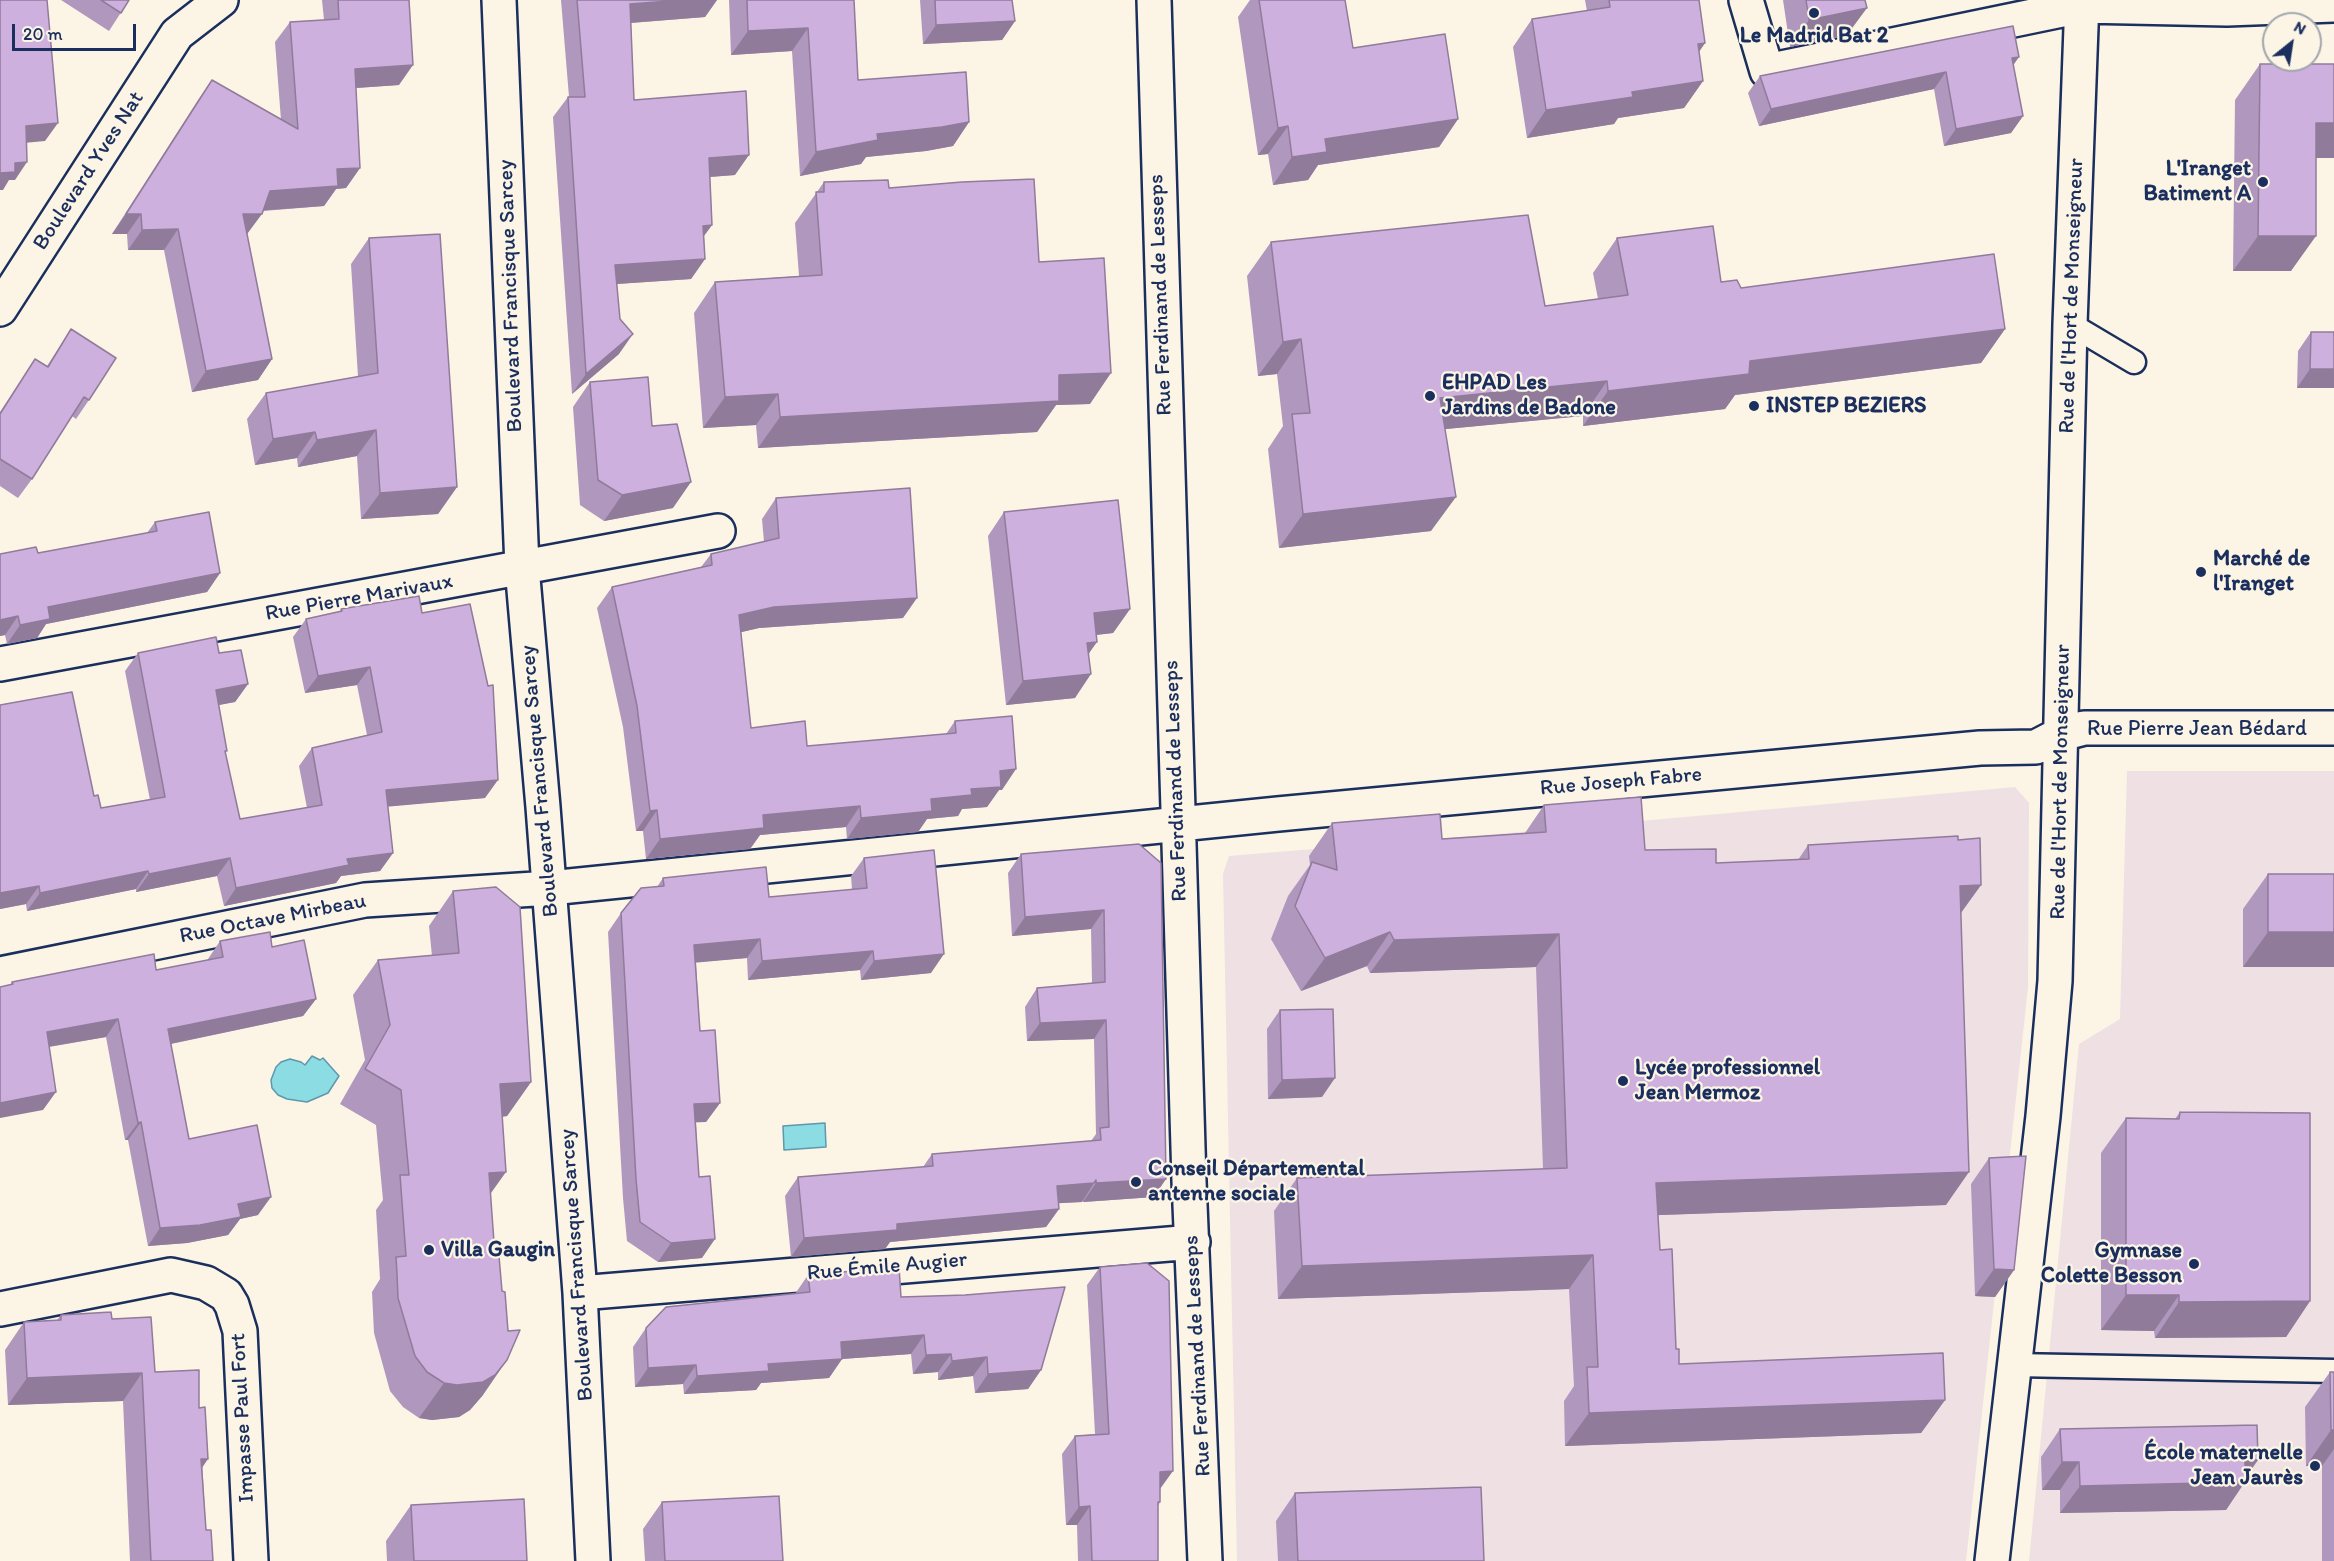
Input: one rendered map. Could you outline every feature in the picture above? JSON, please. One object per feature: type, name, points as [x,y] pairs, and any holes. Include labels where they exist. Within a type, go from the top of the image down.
[{"type":"street","name":"Boulevard Yves Nat","points":[[177,34],[182,0]]},
{"type":"street","name":"Boulevard Yves Nat","points":[[2,300],[177,34],[221,0]]},
{"type":"street","name":"Boulevard Francisque Sarcey","points":[[499,0],[522,567],[550,888],[580,1293],[593,1561]]},
{"type":"street","name":"Rue Ferdinand de Lesseps","points":[[1154,0],[1189,1169],[1205,1561]]},
{"type":"street","points":[[1746,0],[1767,71],[2081,3],[2191,4],[2227,9],[2334,5]]},
{"type":"street","name":"Rue de l'Hort de Monseigneur","points":[[1992,1561],[2043,1116],[2055,981],[2070,324],[2081,3]]},
{"type":"street","name":"Rue Pierre Marivaux","points":[[0,664],[718,531]]},
{"type":"street","name":"Rue Pierre Jean Bédard","points":[[2061,734],[2084,728],[2334,728]]},
{"type":"street","name":"Rue Joseph Fabre","points":[[550,888],[1968,749],[2036,747],[2061,734]]},
{"type":"street","name":"Rue Octave Mirbeau","points":[[0,974],[365,900],[550,888]]},
{"type":"street","name":"Rue Émile Augier","points":[[580,1293],[1193,1242]]},
{"type":"street","name":"Impasse Paul Fort","points":[[0,1309],[171,1275],[206,1283],[226,1295],[232,1305],[240,1331],[251,1561]]},
{"type":"lane","points":[[2070,324],[2134,362]]},
{"type":"lane","points":[[2014,1365],[2334,1371]]},
{"type":"shaded area","points":[[2127,771],[2334,771],[2334,1561],[2029,1561],[2079,1044],[2120,1019]]},
{"type":"shaded area","name":"Lycée professionnel Jean Mermoz","points":[[2015,787],[2029,803],[2028,987],[1966,1561],[1237,1561],[1223,874],[1229,856]]},
{"type":"water","points":[[312,1056],[320,1060],[323,1058],[339,1076],[328,1093],[307,1102],[278,1095],[272,1088],[271,1080],[276,1067],[281,1062],[290,1059],[305,1065]]},
{"type":"water","points":[[825,1123],[826,1147],[784,1150],[783,1126]]},
{"type":"building","points":[[0,0],[47,0],[58,123],[26,126],[27,162],[15,163],[15,172],[0,173]]},
{"type":"building","points":[[101,0],[129,0],[121,13]]},
{"type":"building","points":[[338,0],[409,0],[413,65],[355,69],[360,168],[337,169],[338,186],[270,191],[262,214],[243,214],[272,359],[206,371],[178,229],[142,230],[141,214],[126,214],[212,80],[298,129],[290,22],[339,19]]},
{"type":"building","points":[[577,0],[683,0],[630,4],[634,100],[746,91],[749,155],[709,158],[712,225],[703,226],[705,259],[615,265],[620,319],[633,334],[586,374],[568,97],[585,97]]},
{"type":"building","points":[[747,0],[854,0],[858,80],[966,72],[969,122],[877,134],[878,140],[816,152],[808,28],[748,31]]},
{"type":"building","points":[[935,0],[1012,0],[1015,21],[936,25]]},
{"type":"building","points":[[1259,0],[1345,0],[1353,48],[1445,34],[1458,119],[1325,139],[1327,152],[1292,157],[1288,126],[1278,128]]},
{"type":"building","points":[[1609,0],[1699,0],[1705,43],[1698,44],[1703,81],[1632,92],[1633,97],[1546,110],[1532,19],[1610,7]]},
{"type":"building","points":[[1806,0],[1865,0],[1867,8],[1809,20]]},
{"type":"building","points":[[2013,26],[2019,57],[2012,58],[2023,116],[1956,129],[1946,72],[1771,109],[1760,76]]},
{"type":"building","points":[[2260,64],[2262,64],[2262,72],[2322,72],[2322,64],[2334,64],[2334,123],[2316,123],[2316,236],[2258,236]]},
{"type":"building","points":[[1034,179],[1039,262],[1104,258],[1111,373],[1059,375],[1059,401],[780,417],[778,394],[725,397],[715,282],[822,275],[816,192],[824,192],[824,182],[888,180],[889,188]]},
{"type":"building","points":[[1528,215],[1545,306],[1628,295],[1617,238],[1713,226],[1721,282],[1737,280],[1741,288],[1994,254],[2005,329],[1750,361],[1749,374],[1608,391],[1607,381],[1440,398],[1456,497],[1303,514],[1292,414],[1310,413],[1301,339],[1283,342],[1271,242]]},
{"type":"building","points":[[440,234],[457,487],[380,493],[376,430],[317,440],[315,432],[273,439],[266,393],[378,373],[369,238]]},
{"type":"building","points":[[71,329],[116,358],[89,400],[84,397],[32,479],[0,459],[0,414],[35,359],[48,367]]},
{"type":"building","points":[[2311,332],[2334,332],[2334,369],[2310,369]]},
{"type":"building","points":[[648,377],[652,426],[677,424],[691,482],[622,495],[598,480],[590,382]]},
{"type":"building","points":[[910,488],[917,598],[774,607],[739,615],[751,728],[805,721],[807,746],[956,733],[955,721],[1012,716],[1016,769],[1000,771],[1001,787],[971,789],[972,795],[931,799],[932,811],[861,818],[860,806],[763,815],[764,828],[660,839],[657,810],[650,811],[637,706],[612,587],[712,565],[711,554],[779,538],[776,498]]},
{"type":"building","points":[[1118,500],[1130,609],[1094,613],[1097,642],[1087,643],[1091,674],[1023,681],[1004,512]]},
{"type":"building","points":[[209,512],[220,573],[48,607],[50,619],[20,625],[18,616],[0,620],[0,554],[36,547],[38,553],[157,531],[155,522]]},
{"type":"building","points":[[419,596],[422,613],[470,604],[488,686],[493,685],[498,780],[386,790],[393,853],[347,859],[349,865],[236,888],[230,858],[149,874],[148,871],[40,893],[39,886],[0,893],[0,705],[72,692],[94,796],[98,795],[101,808],[165,797],[138,653],[216,637],[219,653],[241,650],[248,684],[216,690],[227,751],[225,751],[240,819],[322,805],[312,748],[382,732],[370,667],[318,676],[306,619],[342,611],[341,609]]},
{"type":"building","points":[[1641,797],[1645,850],[1716,849],[1716,863],[1809,859],[1808,845],[1958,836],[1958,840],[1980,838],[1981,885],[1960,886],[1969,1172],[1656,1183],[1660,1250],[1672,1249],[1676,1349],[1679,1349],[1679,1364],[1943,1353],[1945,1400],[1589,1413],[1587,1367],[1598,1367],[1593,1255],[1302,1266],[1297,1178],[1567,1168],[1559,934],[1394,940],[1390,932],[1325,958],[1295,906],[1312,862],[1337,870],[1332,823],[1440,814],[1442,839],[1546,832],[1544,805]]},
{"type":"building","points":[[1139,844],[1161,863],[1166,1179],[1096,1183],[1096,1180],[1094,1183],[1057,1186],[1059,1209],[897,1224],[897,1230],[804,1238],[798,1177],[933,1166],[932,1154],[1101,1140],[1100,1128],[1109,1127],[1106,1020],[1040,1023],[1037,988],[1105,982],[1104,910],[1025,917],[1021,854]]},
{"type":"building","points":[[934,850],[944,954],[874,961],[873,951],[762,961],[760,939],[694,945],[700,1031],[715,1030],[720,1103],[694,1104],[699,1177],[710,1176],[715,1239],[671,1243],[640,1222],[621,913],[641,888],[664,886],[663,878],[766,867],[769,897],[867,888],[864,858]]},
{"type":"building","points":[[2268,874],[2334,874],[2334,932],[2268,932]]},
{"type":"building","points":[[496,887],[520,907],[531,1082],[500,1084],[506,1172],[489,1173],[495,1256],[499,1256],[508,1331],[520,1330],[507,1360],[495,1375],[483,1382],[457,1385],[444,1383],[427,1372],[415,1356],[398,1298],[396,1257],[406,1256],[400,1175],[409,1175],[401,1090],[365,1069],[390,1025],[378,960],[459,953],[453,891]]},
{"type":"building","points":[[270,932],[272,947],[304,940],[316,999],[168,1029],[189,1139],[257,1125],[271,1197],[238,1204],[241,1217],[200,1225],[160,1228],[141,1122],[138,1123],[118,1019],[47,1032],[56,1092],[0,1103],[0,987],[13,984],[12,982],[154,954],[156,970],[223,957],[220,941]]},
{"type":"building","points":[[1333,1009],[1335,1078],[1282,1080],[1280,1010]]},
{"type":"building","name":"Gymnase Colette Besson","points":[[2180,1112],[2310,1113],[2310,1301],[2179,1302],[2179,1295],[2126,1295],[2126,1118],[2179,1119]]},
{"type":"building","points":[[2026,1156],[2014,1270],[1994,1269],[1989,1158]]},
{"type":"building","points":[[1147,1263],[1169,1281],[1173,1471],[1160,1472],[1158,1561],[1092,1561],[1090,1506],[1079,1507],[1075,1436],[1109,1434],[1100,1267]]},
{"type":"building","points":[[899,1267],[901,1297],[965,1295],[1065,1287],[1041,1370],[988,1374],[987,1357],[952,1361],[951,1354],[926,1355],[924,1335],[841,1342],[842,1359],[768,1364],[769,1371],[697,1376],[696,1365],[648,1368],[646,1328],[666,1307],[810,1292],[808,1275]]},
{"type":"building","points":[[111,1312],[112,1319],[151,1317],[155,1372],[199,1370],[199,1408],[205,1407],[208,1459],[201,1459],[206,1530],[211,1530],[213,1561],[151,1561],[142,1373],[27,1378],[24,1322],[61,1320],[61,1315]]},
{"type":"building","points":[[2330,1372],[2334,1372],[2334,1430],[2331,1430]]},
{"type":"building","points":[[2257,1425],[2258,1460],[2245,1460],[2245,1482],[2080,1486],[2079,1462],[2062,1462],[2060,1429]]},
{"type":"building","points":[[1481,1487],[1484,1561],[1298,1561],[1295,1493]]},
{"type":"building","points":[[779,1496],[783,1561],[665,1561],[662,1502]]},
{"type":"building","points":[[524,1499],[527,1561],[414,1561],[411,1505]]},
{"type":"place","name":"Le Madrid Bat 2","points":[[1814,13]]},
{"type":"place","name":"L'Iranget Batiment A","points":[[2263,182]]},
{"type":"place","name":"EHPAD Les Jardins de Badone","points":[[1430,396]]},
{"type":"place","name":"INSTEP BEZIERS","points":[[1754,406]]},
{"type":"place","name":"Marché de l'Iranget","points":[[2201,572]]},
{"type":"place","name":"Lycée professionnel Jean Mermoz","points":[[1623,1081]]},
{"type":"place","name":"Conseil Départemental antenne sociale","points":[[1136,1182]]},
{"type":"place","name":"Villa Gaugin","points":[[429,1250]]},
{"type":"place","name":"Gymnase Colette Besson","points":[[2194,1264]]},
{"type":"place","name":"École maternelle Jean Jaurès","points":[[2315,1466]]}]
